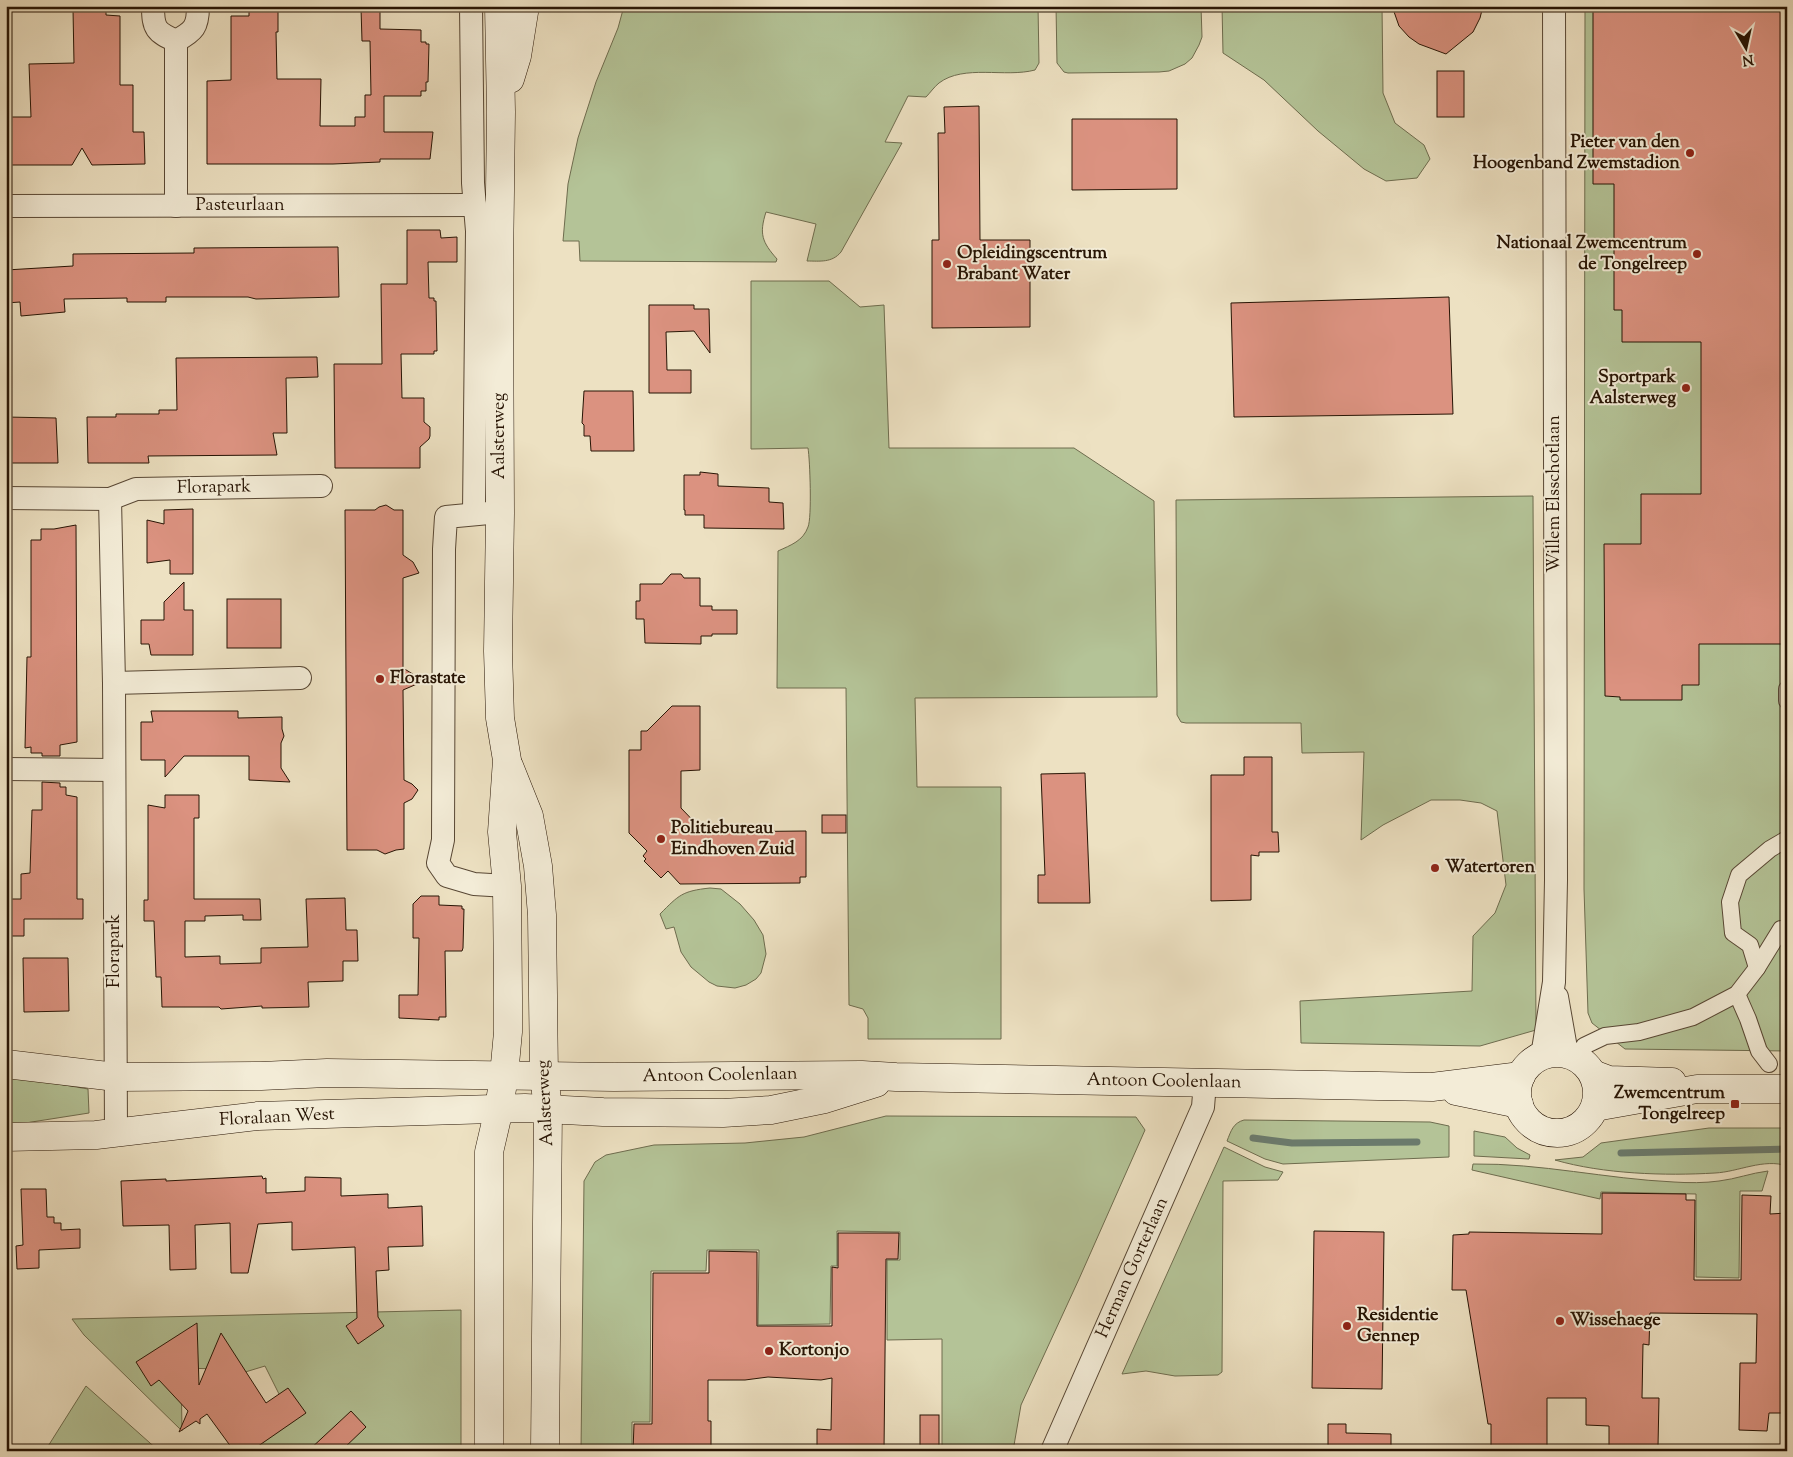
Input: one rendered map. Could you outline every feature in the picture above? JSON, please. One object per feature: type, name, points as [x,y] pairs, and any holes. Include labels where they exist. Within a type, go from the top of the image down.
[{"type":"main road","name":"Aalsterweg","points":[[499,6],[501,112],[499,270],[487,513],[498,651],[500,718],[507,760],[529,816],[538,866],[542,915],[544,1076],[548,1108],[545,1451]]},
{"type":"main road","name":"Aalsterweg","points":[[501,112],[517,56],[525,6]]},
{"type":"main road","name":"Aalsterweg","points":[[489,1451],[489,1152],[499,1109],[508,1032],[507,886],[502,832],[507,760]]},
{"type":"main road","points":[[1565,1052],[1586,1065],[1593,1074],[1597,1096],[1595,1107],[1588,1118],[1579,1126],[1568,1131],[1556,1133],[1544,1130],[1533,1124],[1524,1115],[1519,1104],[1518,1090],[1522,1076],[1527,1068],[1565,1052]]},
{"type":"main road","points":[[6,1064],[116,1076],[261,1076],[327,1072],[544,1076]]},
{"type":"main road","points":[[1593,1074],[1609,1080],[1677,1082],[1697,1089]]},
{"type":"main road","name":"Antoon Coolenlaan","points":[[544,1076],[833,1075],[1432,1087],[1522,1076]]},
{"type":"main road","name":"Antoon Coolenlaan","points":[[548,1108],[612,1112],[723,1113],[771,1110],[825,1099],[896,1077]]},
{"type":"main road","name":"Antoon Coolenlaan","points":[[1432,1087],[1519,1104]]},
{"type":"main road","points":[[1595,1107],[1697,1089],[1787,1089]]},
{"type":"main road","name":"Floralaan West","points":[[6,1137],[96,1135],[258,1116],[548,1108]]},
{"type":"street","points":[[153,6],[154,24],[157,30],[162,35],[176,41]]},
{"type":"street","points":[[176,41],[191,33],[196,26],[198,6]]},
{"type":"street","name":"Aalsterweg","points":[[471,6],[473,183],[477,231],[487,513]]},
{"type":"street","name":"Willem Elsschotlaan","points":[[1554,6],[1556,841],[1554,982],[1565,1052]]},
{"type":"street","points":[[176,41],[176,206]]},
{"type":"street","name":"Pasteurlaan","points":[[6,206],[474,204]]},
{"type":"street","name":"Florapark","points":[[6,498],[110,499],[136,489],[320,486]]},
{"type":"street","name":"Florapark","points":[[110,499],[114,683],[116,1133]]},
{"type":"street","points":[[487,513],[446,517],[444,549],[442,840],[438,863],[447,876],[474,884],[507,886]]},
{"type":"street","points":[[114,683],[300,678]]},
{"type":"street","points":[[1787,689],[1787,701]]},
{"type":"street","points":[[6,769],[114,770]]},
{"type":"street","points":[[1756,968],[1750,944],[1733,933],[1730,902],[1739,875],[1770,849],[1787,839]]},
{"type":"street","points":[[1565,1052],[1605,1036],[1639,1032],[1693,1017],[1736,994],[1785,925]]},
{"type":"street","points":[[1736,994],[1748,1019],[1759,1051],[1769,1064]]},
{"type":"street","name":"Herman Gorterlaan","points":[[1052,1451],[1203,1107],[1205,1082]]},
{"type":"green space","points":[[624,6],[1038,6],[1039,63],[1035,70],[1023,72],[960,74],[949,77],[939,83],[926,97],[908,96],[885,142],[902,143],[841,252],[834,258],[826,261],[807,261],[816,224],[766,212],[762,232],[763,237],[768,248],[777,259],[776,262],[580,261],[579,241],[563,241],[568,184],[578,138],[596,82],[618,28]]},
{"type":"green space","points":[[1056,6],[1201,6],[1202,37],[1192,58],[1185,64],[1169,71],[1068,73],[1064,72],[1057,63]]},
{"type":"green space","points":[[1222,6],[1382,6],[1383,93],[1395,123],[1424,145],[1430,159],[1417,178],[1386,181],[1364,169],[1318,131],[1264,80],[1223,53]]},
{"type":"green space","name":"Sportpark Aalsterweg","points":[[1585,6],[1787,6],[1787,1051],[1625,1049],[1592,1023],[1588,1013],[1584,889]]},
{"type":"green space","points":[[751,281],[829,281],[860,307],[884,305],[889,448],[1074,448],[1154,501],[1157,697],[915,698],[917,787],[1001,787],[1001,1039],[868,1039],[868,1018],[863,1009],[849,1005],[846,688],[777,688],[778,551],[800,539],[808,527],[810,501],[808,448],[751,449]]},
{"type":"green space","points":[[1533,496],[1536,1030],[1480,1046],[1301,1043],[1300,1001],[1472,991],[1473,936],[1495,913],[1506,885],[1497,811],[1481,803],[1460,800],[1431,800],[1383,825],[1361,840],[1364,752],[1302,753],[1301,723],[1181,722],[1177,715],[1176,500]]},
{"type":"green space","points":[[710,888],[721,889],[740,904],[754,920],[763,935],[766,954],[761,973],[756,979],[746,985],[735,988],[717,986],[709,982],[691,967],[681,952],[674,927],[666,929],[660,914],[682,895]]},
{"type":"green space","points":[[6,1075],[88,1089],[89,1113],[6,1126]]},
{"type":"green space","points":[[886,1116],[1136,1117],[1145,1130],[1021,1405],[1013,1451],[942,1451],[942,1339],[887,1340],[887,1260],[900,1260],[900,1232],[837,1231],[837,1266],[831,1266],[830,1324],[758,1325],[759,1250],[707,1250],[706,1271],[651,1271],[650,1422],[632,1422],[632,1451],[581,1451],[584,1181],[595,1162],[606,1155],[654,1145],[745,1143],[804,1137]]},
{"type":"green space","points":[[1244,1120],[1430,1122],[1449,1126],[1449,1157],[1283,1164],[1265,1159],[1227,1141],[1235,1125]]},
{"type":"green space","points":[[1709,1128],[1787,1128],[1787,1166],[1760,1164],[1715,1173],[1655,1174],[1614,1171],[1555,1160],[1583,1157],[1601,1143]]},
{"type":"green space","points":[[1474,1131],[1505,1137],[1517,1148],[1530,1155],[1529,1159],[1474,1156]]},
{"type":"green space","points":[[1224,1147],[1265,1167],[1283,1172],[1278,1180],[1223,1181],[1222,1372],[1218,1375],[1175,1376],[1146,1371],[1122,1374]]},
{"type":"green space","points":[[1473,1164],[1548,1168],[1624,1178],[1685,1183],[1719,1181],[1768,1171],[1762,1191],[1740,1191],[1739,1278],[1696,1277],[1696,1194],[1601,1192],[1600,1199],[1472,1170]]},
{"type":"green space","points":[[461,1310],[461,1451],[249,1451],[291,1418],[265,1366],[219,1380],[220,1369],[181,1368],[182,1431],[84,1335],[72,1319]]},
{"type":"green space","points":[[86,1386],[159,1451],[45,1451]]},
{"type":"building","points":[[1392,6],[1483,6],[1480,18],[1473,32],[1446,54],[1419,44],[1409,37],[1399,26]]},
{"type":"building","points":[[1593,6],[1787,6],[1787,644],[1699,644],[1699,685],[1682,685],[1682,700],[1620,700],[1620,697],[1605,696],[1604,544],[1641,544],[1641,494],[1701,494],[1701,342],[1622,342],[1622,310],[1614,310],[1614,184],[1593,184]]},
{"type":"building","points":[[380,7],[380,29],[421,30],[421,42],[429,44],[426,91],[421,91],[421,96],[384,96],[384,132],[433,132],[430,159],[380,159],[380,162],[333,164],[207,164],[207,81],[231,80],[231,16],[249,16],[249,9],[278,8],[278,32],[276,32],[277,79],[321,79],[320,126],[355,126],[355,117],[365,117],[365,95],[371,95],[370,41],[362,41],[361,8]]},
{"type":"building","points":[[73,9],[106,9],[106,15],[120,16],[120,85],[133,85],[133,132],[144,132],[145,164],[92,165],[82,148],[72,165],[6,165],[6,123],[9,123],[9,117],[31,117],[29,64],[74,63]]},
{"type":"building","points":[[1437,71],[1464,71],[1464,117],[1437,117]]},
{"type":"building","points":[[979,106],[980,240],[1030,240],[1030,327],[932,328],[932,240],[939,240],[938,133],[945,133],[944,107]]},
{"type":"building","points":[[1072,119],[1177,119],[1177,189],[1072,190]]},
{"type":"building","points":[[407,230],[440,230],[441,238],[457,237],[457,262],[428,262],[429,298],[434,298],[434,301],[436,301],[437,351],[434,351],[434,354],[401,354],[402,398],[424,398],[424,422],[430,427],[430,436],[420,447],[420,468],[335,468],[334,364],[382,364],[381,284],[407,284]]},
{"type":"building","points":[[338,247],[339,297],[256,299],[248,297],[166,297],[166,302],[127,302],[127,298],[64,299],[65,312],[21,316],[20,302],[6,303],[6,270],[73,266],[73,254],[194,253],[194,248]]},
{"type":"building","points":[[1449,297],[1453,414],[1234,417],[1231,303]]},
{"type":"building","points":[[649,305],[694,305],[694,309],[709,309],[710,353],[694,331],[666,332],[667,370],[691,370],[691,393],[649,393]]},
{"type":"building","points":[[317,357],[318,377],[286,378],[287,433],[273,433],[277,455],[148,456],[149,463],[88,463],[87,417],[116,417],[116,414],[159,414],[159,410],[177,410],[176,358]]},
{"type":"building","points":[[584,391],[633,391],[634,451],[591,451],[590,436],[584,436],[584,425],[582,423]]},
{"type":"building","points":[[6,417],[56,418],[58,463],[6,463]]},
{"type":"building","points":[[700,472],[718,474],[718,486],[769,488],[769,502],[783,503],[784,529],[704,528],[704,515],[685,515],[684,510],[684,475],[700,475]]},
{"type":"building","name":"Florastate","points":[[386,505],[394,510],[403,510],[403,555],[413,562],[419,573],[403,578],[403,668],[424,681],[403,690],[404,780],[418,790],[412,799],[404,803],[404,849],[385,854],[377,850],[347,850],[345,510],[375,510]]},
{"type":"building","points":[[193,509],[193,574],[170,574],[170,560],[147,563],[147,520],[164,524],[164,510]]},
{"type":"building","points":[[76,525],[77,742],[60,745],[60,756],[42,756],[42,753],[31,753],[31,747],[25,748],[27,657],[31,657],[31,540],[41,540],[41,529]]},
{"type":"building","points":[[671,574],[681,574],[684,578],[700,578],[700,606],[712,606],[712,610],[737,610],[737,634],[701,636],[701,644],[645,643],[644,619],[636,619],[636,601],[640,601],[640,584],[662,584]]},
{"type":"building","points":[[184,582],[184,610],[193,610],[193,655],[151,655],[149,644],[141,644],[141,620],[164,620],[164,602]]},
{"type":"building","points":[[227,599],[281,599],[281,648],[227,648]]},
{"type":"building","points":[[672,706],[700,706],[700,770],[681,771],[681,808],[704,832],[806,831],[806,877],[800,877],[800,883],[680,884],[668,871],[661,878],[644,861],[646,859],[643,856],[647,851],[629,833],[629,750],[641,750],[641,731],[647,731]]},
{"type":"building","points":[[151,711],[238,711],[238,718],[282,717],[284,736],[281,743],[281,768],[290,782],[249,780],[249,756],[184,756],[165,777],[165,760],[141,760],[141,722],[153,722]]},
{"type":"building","points":[[1244,757],[1272,757],[1272,832],[1278,832],[1279,852],[1259,852],[1259,856],[1251,855],[1251,900],[1211,901],[1211,775],[1244,775]]},
{"type":"building","points":[[1085,773],[1090,903],[1038,903],[1038,875],[1045,875],[1041,774]]},
{"type":"building","points":[[42,782],[60,783],[60,787],[66,787],[66,795],[77,797],[77,899],[83,899],[83,919],[24,919],[24,936],[6,936],[6,899],[21,899],[21,874],[30,873],[32,810],[42,810]]},
{"type":"building","points":[[165,795],[199,795],[199,818],[194,818],[194,899],[260,899],[261,920],[243,920],[243,915],[205,916],[205,921],[185,921],[185,957],[220,956],[220,964],[261,963],[261,948],[308,947],[306,899],[345,898],[346,930],[357,930],[358,961],[343,961],[343,981],[308,982],[309,1007],[262,1008],[262,1006],[221,1009],[219,1007],[162,1007],[161,977],[156,977],[154,921],[144,921],[144,900],[148,900],[148,805],[165,808]]},
{"type":"building","points":[[822,815],[846,815],[846,833],[822,833]]},
{"type":"building","points":[[421,896],[439,896],[439,905],[462,906],[462,909],[464,909],[462,951],[445,951],[446,1017],[439,1017],[439,1020],[399,1018],[399,995],[418,995],[419,938],[413,938],[413,904]]},
{"type":"building","points":[[23,958],[68,958],[69,1011],[24,1012]]},
{"type":"building","points":[[262,1176],[263,1179],[266,1178],[266,1193],[305,1191],[305,1177],[341,1178],[341,1196],[388,1194],[388,1208],[422,1206],[423,1246],[388,1247],[389,1270],[376,1271],[378,1317],[384,1326],[358,1344],[346,1326],[357,1318],[355,1247],[292,1250],[292,1222],[258,1224],[248,1273],[231,1273],[230,1223],[195,1225],[196,1269],[170,1270],[169,1225],[123,1226],[121,1181],[166,1179],[166,1181]]},
{"type":"building","points":[[21,1189],[46,1189],[47,1217],[54,1217],[54,1223],[61,1223],[61,1230],[80,1229],[80,1248],[39,1250],[39,1268],[17,1269],[16,1246],[23,1245]]},
{"type":"building","name":"Wissehaege","points":[[1602,1193],[1686,1194],[1686,1200],[1695,1200],[1694,1280],[1741,1280],[1742,1195],[1771,1196],[1770,1214],[1787,1213],[1787,1413],[1769,1413],[1767,1431],[1739,1430],[1740,1363],[1756,1363],[1757,1314],[1650,1313],[1649,1345],[1643,1344],[1642,1398],[1659,1398],[1658,1446],[1609,1446],[1609,1426],[1586,1425],[1586,1398],[1547,1398],[1547,1451],[1491,1451],[1491,1424],[1488,1424],[1466,1290],[1452,1290],[1453,1235],[1469,1234],[1469,1232],[1602,1234]]},
{"type":"building","name":"Residentie Gennep","points":[[1314,1231],[1384,1232],[1382,1389],[1312,1388]]},
{"type":"building","name":"Kortonjo","points":[[838,1233],[899,1233],[898,1259],[886,1259],[884,1451],[817,1451],[817,1429],[831,1430],[832,1378],[821,1380],[768,1377],[745,1380],[708,1380],[708,1421],[711,1421],[711,1449],[708,1451],[633,1451],[634,1424],[652,1424],[653,1273],[709,1273],[709,1251],[757,1252],[757,1326],[832,1326],[832,1267],[838,1268]]},
{"type":"building","points":[[197,1323],[199,1385],[221,1333],[266,1403],[288,1388],[306,1413],[251,1451],[234,1451],[207,1414],[200,1419],[200,1424],[196,1421],[179,1432],[188,1411],[159,1380],[151,1386],[136,1362]]},
{"type":"building","points":[[351,1411],[366,1427],[341,1451],[308,1451]]},
{"type":"building","points":[[920,1415],[939,1415],[939,1451],[920,1451]]},
{"type":"building","points":[[1328,1424],[1346,1424],[1346,1433],[1391,1434],[1391,1451],[1328,1451]]},
{"type":"waterway","points":[[1253,1138],[1292,1143],[1417,1142]]},
{"type":"waterway","points":[[1621,1153],[1787,1149]]},
{"type":"place","name":"Pieter van den Hoogenband Zwemstadion","points":[[1690,153]]},
{"type":"place","name":"Nationaal Zwemcentrum de Tongelreep","points":[[1697,254]]},
{"type":"place","name":"Opleidingscentrum Brabant Water","points":[[947,264]]},
{"type":"place","name":"Sportpark Aalsterweg","points":[[1686,388]]},
{"type":"place","name":"Florastate","points":[[380,679]]},
{"type":"place","name":"Politiebureau Eindhoven Zuid","points":[[661,839]]},
{"type":"place","name":"Watertoren","points":[[1435,868]]},
{"type":"place","name":"Zwemcentrum Tongelreep","points":[[1735,1104]]},
{"type":"place","name":"Wissehaege","points":[[1560,1321]]},
{"type":"place","name":"Residentie Gennep","points":[[1347,1326]]},
{"type":"place","name":"Kortonjo","points":[[769,1351]]}]
